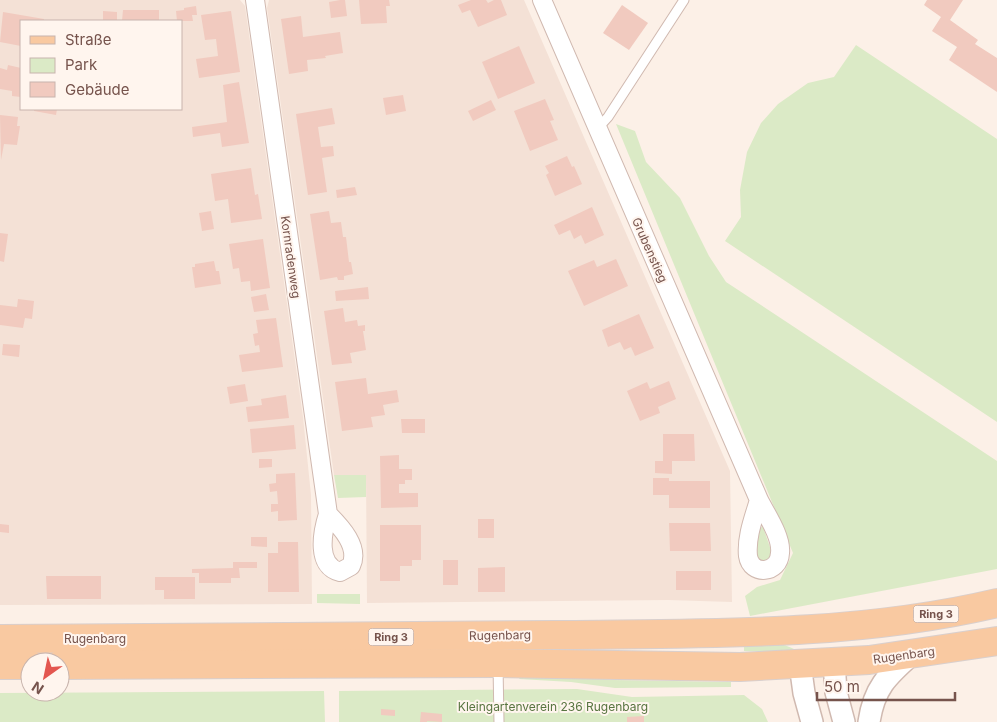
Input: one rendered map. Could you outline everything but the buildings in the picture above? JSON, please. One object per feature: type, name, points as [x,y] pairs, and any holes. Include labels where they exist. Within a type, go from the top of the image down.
[{"type":"main road","name":"Rugenbarg","points":[[0,638],[300,638],[783,631],[874,624],[997,603]]},
{"type":"main road","points":[[783,631],[817,657],[848,632],[874,624]]},
{"type":"main road","name":"Rugenbarg","points":[[70,665],[498,663],[740,667],[817,657],[870,660],[997,641]]},
{"type":"main road","points":[[0,665],[20,665]]},
{"type":"street","name":"Kornradenweg","points":[[254,0],[328,514]]},
{"type":"street","name":"Grubenstieg","points":[[542,0],[760,500]]},
{"type":"street","points":[[869,722],[877,691],[891,672],[912,654]]},
{"type":"street","points":[[812,722],[804,693],[817,657]]},
{"type":"street","points":[[817,657],[836,692],[844,722]]},
{"type":"lane","points":[[597,129],[608,118],[684,0]]},
{"type":"lane","points":[[498,663],[499,722]]},
{"type":"shaded area","points":[[0,0],[240,0],[245,6],[303,417],[311,495],[312,604],[0,605]]},
{"type":"shaded area","points":[[269,0],[524,0],[730,471],[732,602],[668,600],[367,603],[366,475],[334,475],[267,8]]},
{"type":"green space","points":[[856,45],[997,139],[997,422],[725,241],[741,217],[740,190],[747,152],[761,123],[778,104],[808,83],[834,77]]},
{"type":"green space","points":[[616,124],[635,131],[646,162],[680,198],[709,256],[726,282],[997,461],[997,569],[750,616],[745,596],[757,587],[780,580],[793,553]]},
{"type":"green space","points":[[334,475],[366,475],[366,497],[338,498]]},
{"type":"green space","points":[[763,527],[772,553],[771,558],[763,562],[756,558],[758,528]]},
{"type":"green space","points":[[317,594],[360,594],[360,604],[317,603]]},
{"type":"green space","points":[[744,642],[776,643],[794,649],[793,652],[744,651]]},
{"type":"green space","points":[[524,672],[614,680],[731,682],[731,687],[615,688],[571,682],[519,679]]},
{"type":"green space","name":"Kleingartenverein 236 Rugenbarg","points":[[577,689],[632,697],[744,695],[762,709],[768,722],[339,722],[339,691]]},
{"type":"green space","points":[[324,691],[325,722],[0,722],[0,693],[20,693],[20,702],[70,702],[70,693]]}]
